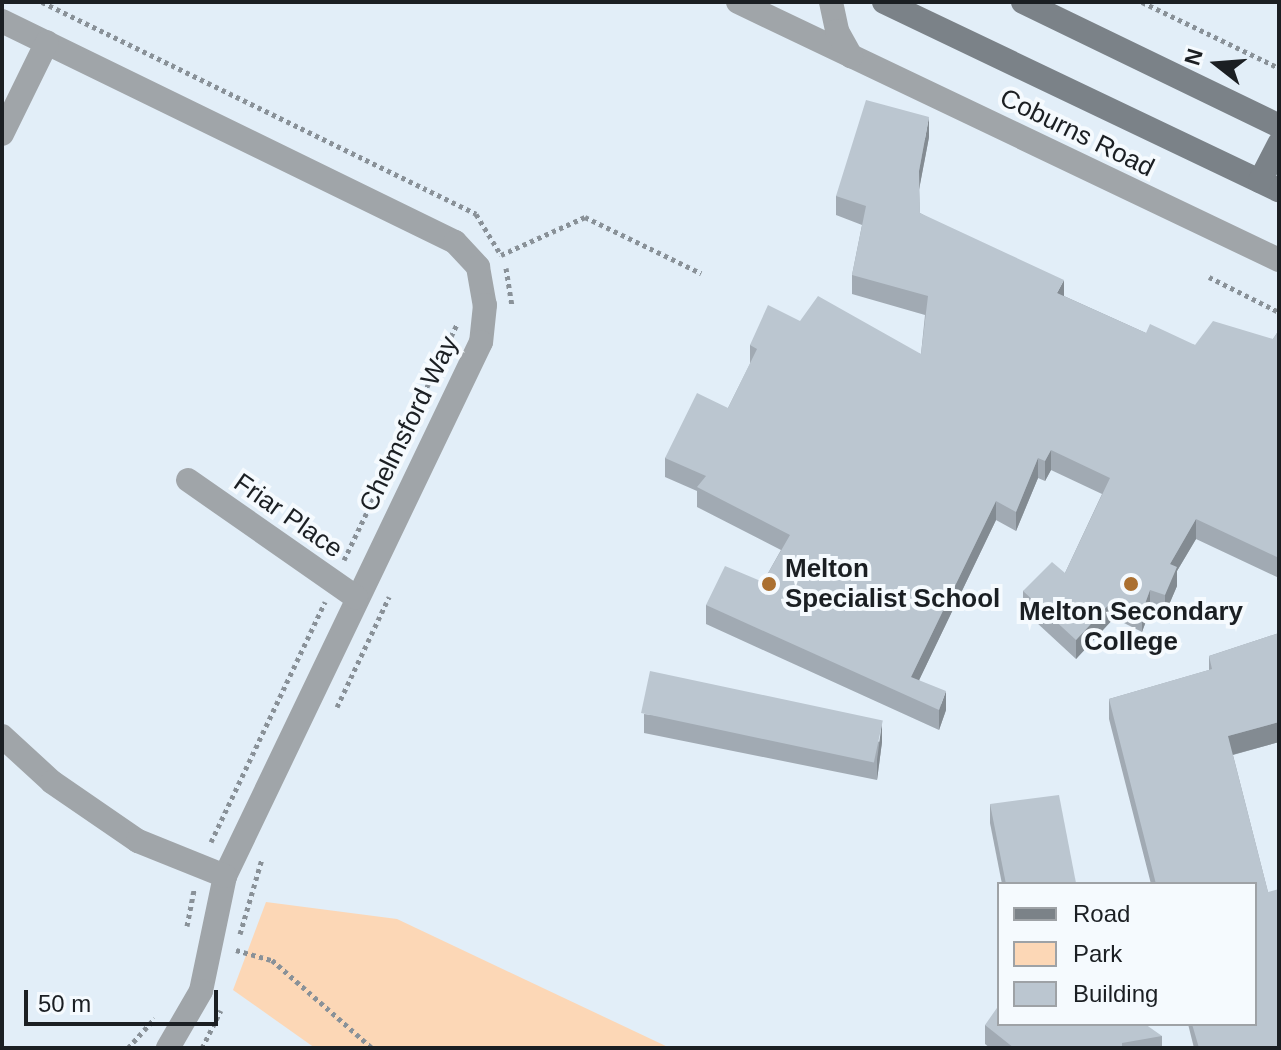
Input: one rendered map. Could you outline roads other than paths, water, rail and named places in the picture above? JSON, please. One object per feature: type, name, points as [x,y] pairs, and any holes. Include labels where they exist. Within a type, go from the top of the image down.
[{"type":"street","name":"Coburns Road","points":[[738,2],[1279,260]]},
{"type":"street","points":[[831,2],[837,31],[851,56]]},
{"type":"street","name":"Coburns Road","points":[[884,2],[1270,186]]},
{"type":"street","points":[[1023,2],[1279,126]]},
{"type":"street","name":"Chelmsford Way","points":[[2,21],[455,242],[478,267],[485,305],[481,342],[356,597],[214,872],[201,991],[173,1047]]},
{"type":"street","points":[[2,134],[47,42]]},
{"type":"street","points":[[1270,186],[1279,144]]},
{"type":"street","name":"Friar Place","points":[[188,480],[356,597]]},
{"type":"street","points":[[2,736],[52,782],[138,841],[214,872]]},
{"type":"place","name":"Melton Specialist School","points":[[769,584]]},
{"type":"place","name":"Melton Secondary College","points":[[1131,584]]}]
